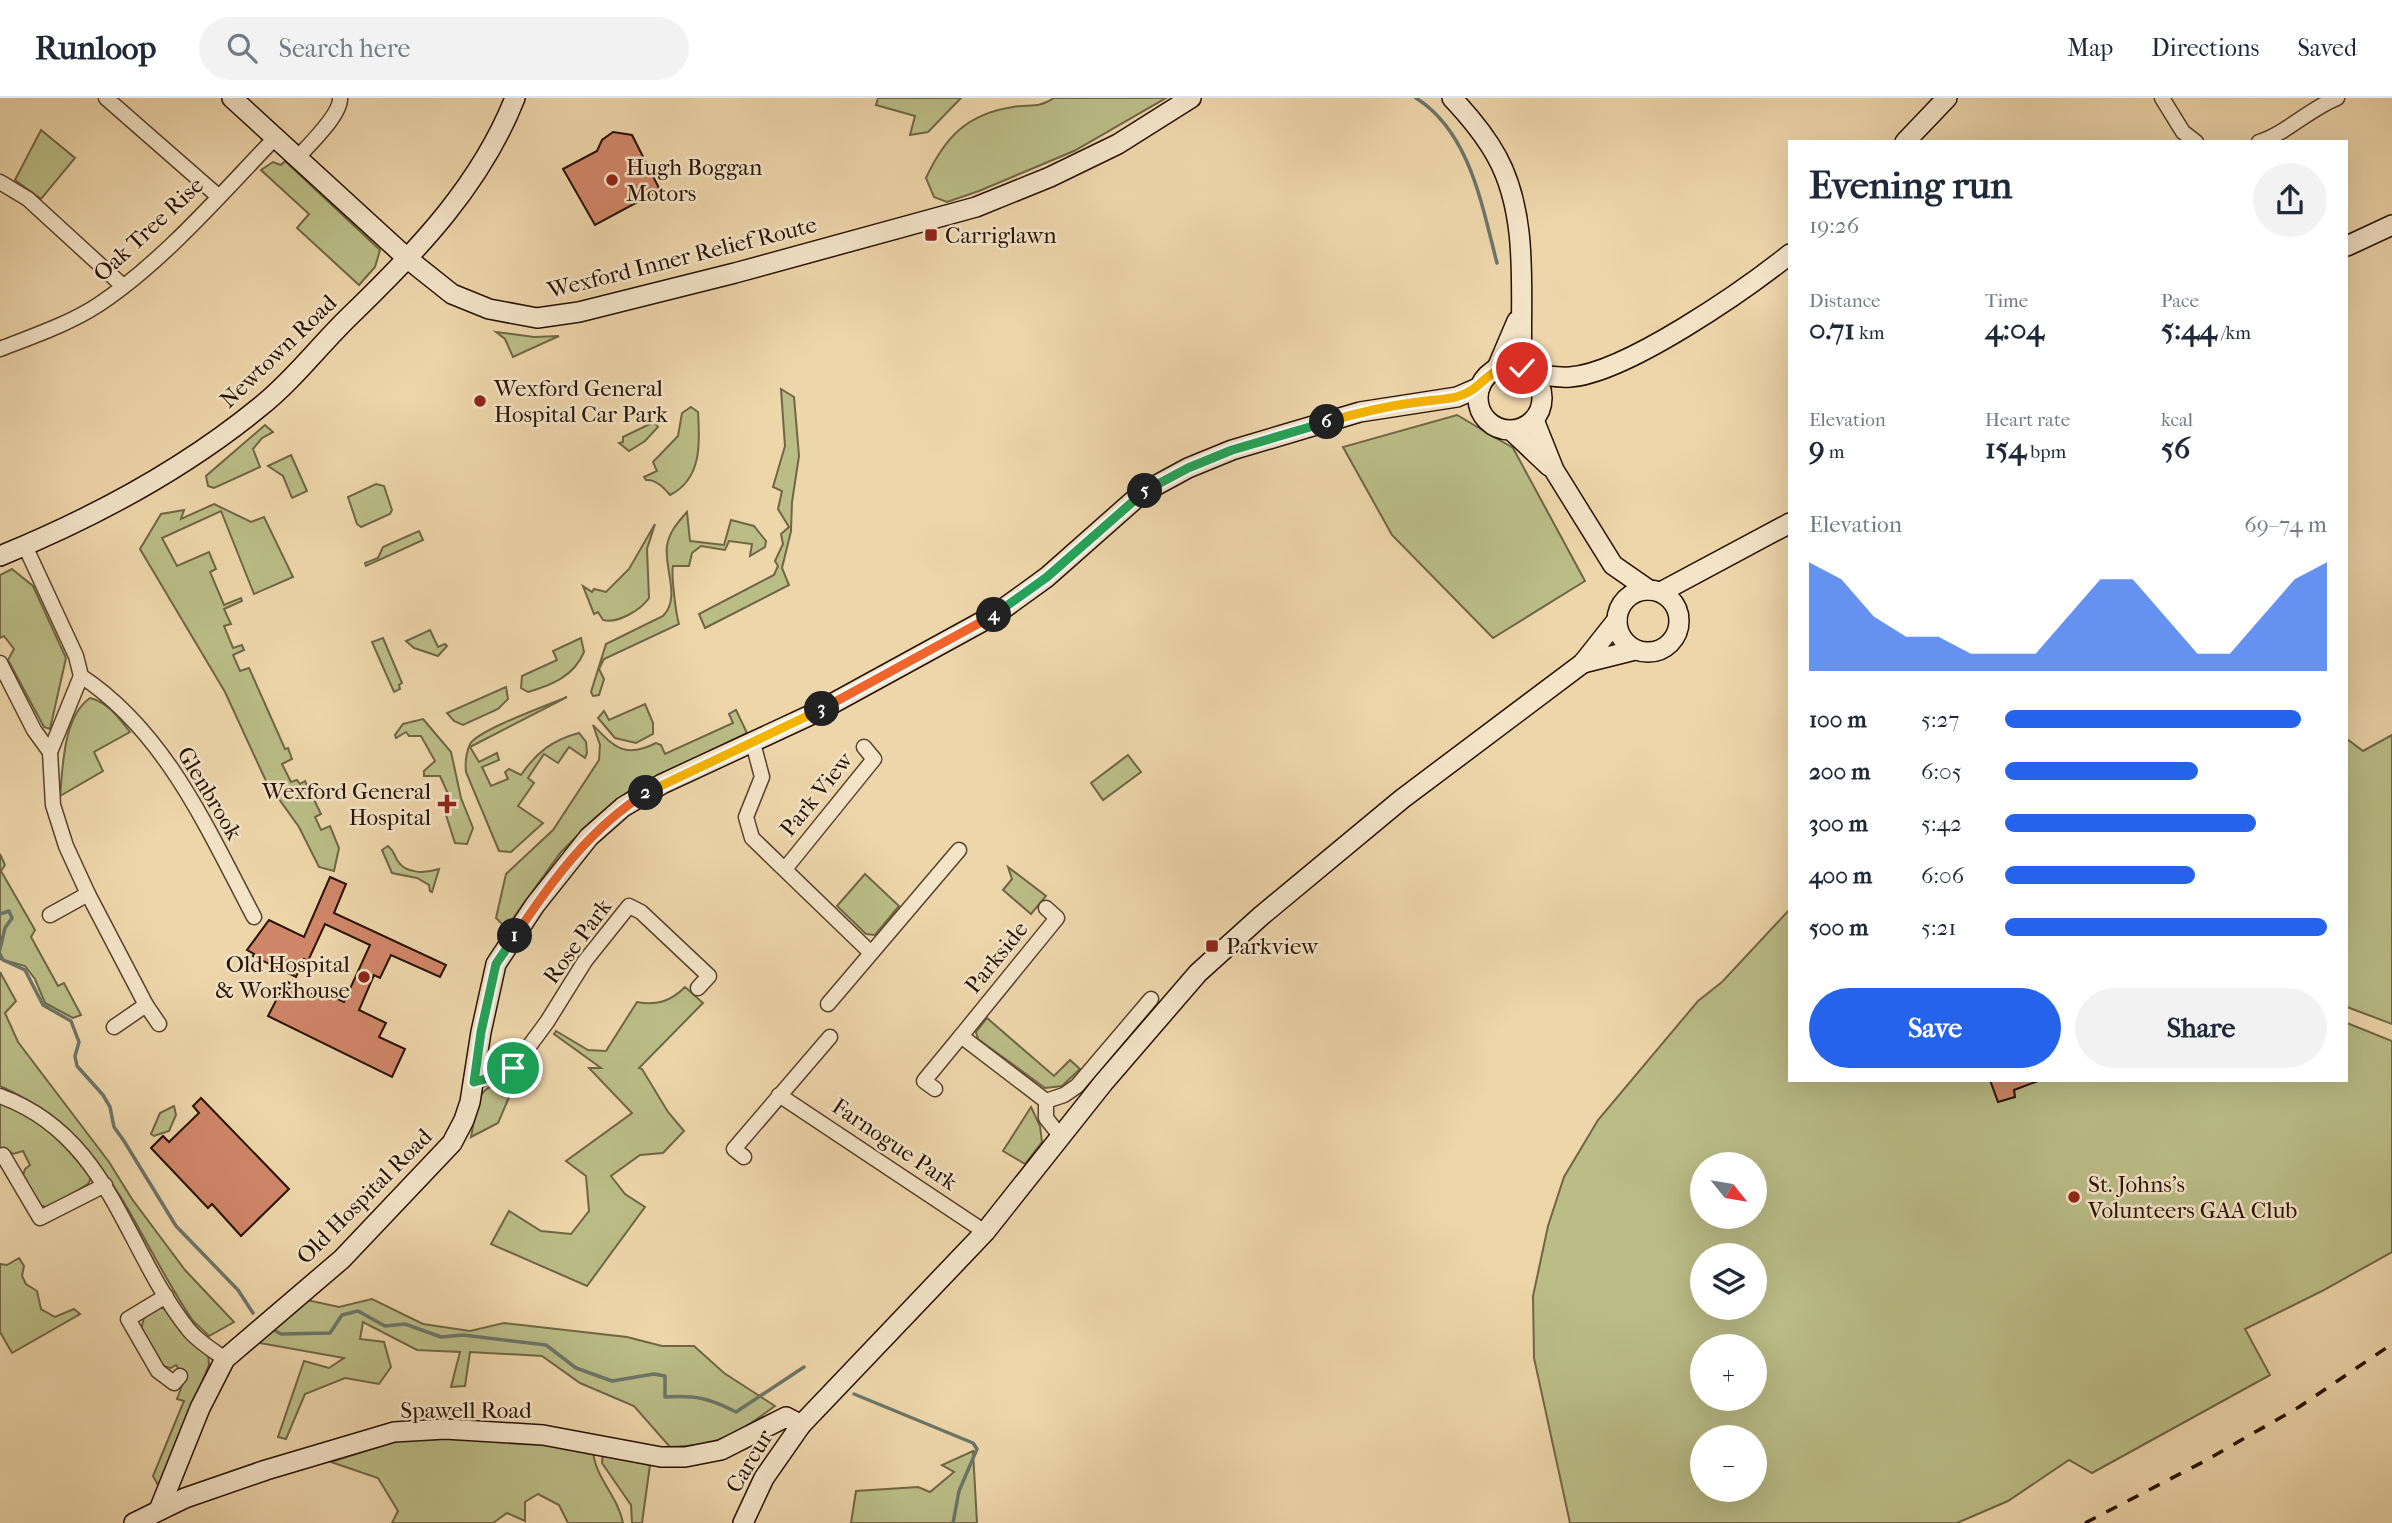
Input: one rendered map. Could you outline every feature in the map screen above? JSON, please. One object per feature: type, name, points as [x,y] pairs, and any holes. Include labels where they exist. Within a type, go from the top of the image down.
[{"type":"street","points":[[106,98],[218,196]]},
{"type":"street","name":"Wexford Inner Relief Route","points":[[232,98],[408,259],[452,294],[489,309],[537,318],[579,312],[976,207],[1050,177],[1118,144],[1191,98]]},
{"type":"street","points":[[296,159],[334,115],[340,98]]},
{"type":"street","name":"Newtown Road","points":[[0,556],[156,481],[205,450],[263,405],[430,236],[470,183],[495,143],[515,98]]},
{"type":"street","points":[[1452,98],[1474,121],[1498,158],[1514,201],[1519,237],[1519,315],[1527,371],[1540,384],[1543,397],[1541,410],[1534,420],[1524,428],[1511,431],[1499,429],[1457,397]]},
{"type":"street","points":[[1907,140],[1947,98]]},
{"type":"street","points":[[2162,98],[2183,132],[2193,140]]},
{"type":"street","points":[[2264,140],[2317,106],[2337,98]]},
{"type":"street","name":"Oak Tree Rise","points":[[1,348],[92,308],[124,286],[275,138]]},
{"type":"street","points":[[0,182],[28,199],[124,286]]},
{"type":"street","points":[[2348,246],[2392,225]]},
{"type":"street","points":[[1543,397],[1571,377],[1605,368],[1666,339],[1788,255]]},
{"type":"street","points":[[1497,368],[1519,315]]},
{"type":"street","points":[[1480,412],[1480,387],[1486,376],[1497,368],[1509,366],[1571,377]]},
{"type":"street","name":"Old Hospital Road","points":[[159,1510],[200,1408],[225,1360],[342,1259],[435,1163],[458,1133],[474,1082],[481,1032],[496,964],[535,905],[589,837],[623,807],[662,784],[825,708],[996,614],[1047,577],[1142,493],[1188,468],[1232,450],[1360,412],[1457,397],[1480,387]]},
{"type":"street","points":[[1534,420],[1554,470],[1613,565],[1619,632],[1625,643],[1635,650]]},
{"type":"street","points":[[1511,431],[1554,470]]},
{"type":"street","points":[[1583,663],[1618,614],[1626,598],[1637,592],[1655,591],[1701,573],[1788,524]]},
{"type":"street","points":[[25,546],[76,656],[81,676],[50,752],[53,805],[58,826],[89,894],[146,1005],[159,1024]]},
{"type":"street","points":[[1583,663],[1635,650],[1659,650],[1670,644],[1676,634],[1679,622],[1677,610],[1671,600],[1613,565]]},
{"type":"street","points":[[1677,610],[1701,573]]},
{"type":"street","points":[[0,663],[34,730],[50,752]]},
{"type":"street","name":"Carcur","points":[[743,1523],[764,1478],[801,1425],[985,1232],[1149,1028],[1199,974],[1253,923],[1402,799],[1583,663]]},
{"type":"street","name":"Glenbrook","points":[[81,676],[103,690],[127,712],[182,782],[254,917]]},
{"type":"street","name":"Park View","points":[[754,743],[762,777],[746,817],[752,838],[870,952]]},
{"type":"street","name":"Park View","points":[[785,869],[874,759],[864,747]]},
{"type":"street","points":[[828,1004],[959,849]]},
{"type":"street","points":[[50,915],[89,894]]},
{"type":"street","name":"Rose Park","points":[[474,1082],[497,1076],[513,1068],[547,1022],[585,961],[629,906],[641,912],[709,976],[698,988]]},
{"type":"street","name":"Parkside","points":[[935,1089],[924,1081],[1058,918],[1046,908]]},
{"type":"street","points":[[1046,1101],[1064,1095],[1077,1086],[1151,999]]},
{"type":"street","points":[[114,1027],[146,1005]]},
{"type":"street","points":[[961,1036],[1046,1101]]},
{"type":"street","points":[[744,1157],[734,1149],[830,1037]]},
{"type":"street","name":"Farnogue Park","points":[[779,1095],[985,1232]]},
{"type":"street","points":[[0,1096],[35,1112],[81,1150],[105,1185],[166,1296],[189,1331],[225,1360]]},
{"type":"street","points":[[1046,1101],[1046,1118],[1062,1137]]},
{"type":"street","points":[[3,1155],[40,1218],[105,1185]]},
{"type":"street","points":[[166,1296],[128,1319],[158,1371],[174,1384],[180,1376]]},
{"type":"street","name":"Spawell Road","points":[[134,1523],[185,1498],[330,1449],[394,1433],[445,1429],[543,1435],[661,1457],[685,1457],[721,1450],[786,1417],[801,1425]]},
{"type":"green space","points":[[878,98],[961,98],[928,132],[910,135],[915,116],[876,105]]},
{"type":"green space","points":[[1054,98],[1166,98],[1074,151],[947,202],[934,197],[926,178],[941,151],[959,130],[997,110],[1038,105]]},
{"type":"green space","points":[[41,130],[75,158],[41,199],[15,180]]},
{"type":"green space","points":[[285,161],[380,250],[375,267],[359,285],[297,228],[309,214],[261,170],[273,162],[281,165]]},
{"type":"green space","points":[[496,332],[534,337],[559,336],[513,357],[505,339]]},
{"type":"green space","points":[[781,389],[794,397],[799,456],[791,531],[782,568],[789,585],[705,628],[699,614],[774,575],[778,566],[775,561],[783,544],[781,534],[789,527],[778,509],[782,491],[773,487],[785,446]]},
{"type":"green space","points":[[691,407],[698,412],[697,459],[688,480],[670,495],[660,484],[644,477],[657,471],[653,462],[678,436],[682,413]]},
{"type":"green space","points":[[1457,415],[1513,448],[1585,581],[1493,638],[1392,535],[1343,447]]},
{"type":"green space","points":[[654,422],[658,427],[645,441],[629,451],[619,443],[623,442],[623,437]]},
{"type":"green space","points":[[265,425],[273,432],[262,438],[253,449],[260,467],[214,488],[208,486],[206,476]]},
{"type":"green space","points":[[291,455],[307,491],[292,498],[283,476],[268,466]]},
{"type":"green space","points":[[376,484],[384,486],[392,510],[390,514],[361,527],[357,524],[348,497]]},
{"type":"green space","points":[[214,504],[251,522],[264,517],[293,577],[254,594],[221,511],[162,538],[177,566],[209,552],[216,569],[210,572],[224,605],[241,598],[242,601],[224,609],[231,624],[224,626],[233,648],[242,645],[244,650],[233,655],[240,671],[249,668],[285,749],[288,748],[292,759],[282,764],[291,782],[297,780],[300,784],[305,781],[321,814],[315,817],[321,830],[330,826],[339,848],[334,871],[319,867],[299,827],[266,781],[225,692],[140,549],[161,514],[184,510],[181,519]]},
{"type":"green space","points":[[687,512],[690,541],[724,545],[731,520],[754,526],[766,541],[765,547],[750,556],[752,544],[729,541],[725,550],[701,546],[692,553],[689,566],[673,566],[679,624],[604,659],[599,669],[604,679],[599,695],[593,696],[591,692],[606,644],[663,616],[668,609],[671,592],[667,546],[677,523]]},
{"type":"green space","points":[[655,524],[647,549],[649,598],[628,615],[615,620],[603,620],[598,612],[594,614],[583,586],[592,592],[594,589],[606,592],[629,569]]},
{"type":"green space","points":[[419,531],[423,540],[366,566],[365,563],[378,558],[383,547]]},
{"type":"green space","points":[[12,569],[33,586],[66,658],[50,729],[44,727],[8,660],[14,649],[4,636],[0,638],[0,575]]},
{"type":"green space","points":[[430,630],[438,647],[445,644],[447,646],[438,656],[414,648],[406,641]]},
{"type":"green space","points":[[383,638],[402,683],[399,685],[400,689],[394,692],[372,642]]},
{"type":"green space","points":[[581,638],[584,652],[568,673],[554,683],[528,692],[521,688],[522,676],[557,660],[553,651]]},
{"type":"green space","points":[[506,687],[508,699],[498,709],[463,725],[454,721],[447,713]]},
{"type":"green space","points":[[567,697],[470,747],[479,762],[497,753],[499,760],[482,767],[491,786],[508,779],[505,772],[509,769],[521,775],[539,754],[561,739],[579,733],[586,742],[585,758],[569,747],[558,763],[544,754],[528,778],[534,783],[518,806],[543,823],[511,852],[499,851],[466,772],[470,744],[499,725]]},
{"type":"green space","points":[[90,698],[108,707],[130,732],[94,752],[103,771],[60,796],[69,729],[81,706]]},
{"type":"green space","points":[[645,704],[653,723],[653,734],[636,743],[615,738],[598,718],[604,711],[609,720]]},
{"type":"green space","points":[[736,710],[747,733],[630,790],[595,818],[561,852],[506,928],[496,918],[506,874],[553,830],[599,760],[600,745],[593,725],[614,745],[621,748],[636,750],[656,743],[661,745],[665,754],[733,723],[729,714]]},
{"type":"green space","points":[[423,719],[451,752],[461,798],[473,828],[467,844],[455,843],[445,812],[454,807],[440,776],[424,776],[424,771],[435,761],[421,736],[409,736],[406,732],[396,738],[395,735],[403,724]]},
{"type":"green space","points":[[2392,735],[2392,1024],[2348,1007],[2348,740],[2363,751]]},
{"type":"green space","points":[[1128,755],[1141,772],[1103,800],[1091,783]]},
{"type":"green space","points":[[388,846],[406,868],[422,872],[439,869],[432,892],[429,885],[417,878],[392,873],[382,850]]},
{"type":"green space","points":[[0,854],[5,865],[1,871],[35,930],[31,937],[58,986],[64,983],[81,1015],[73,1018],[45,1003],[35,979],[25,966],[0,959]]},
{"type":"green space","points":[[1008,867],[1046,896],[1031,914],[1003,890],[1012,879]]},
{"type":"green space","points":[[865,874],[899,906],[875,935],[866,934],[837,906]]},
{"type":"green space","name":"St. Johns's Volunteers GAA Club","points":[[1788,911],[1788,1082],[2348,1082],[2348,1023],[2392,1041],[2392,1252],[2245,1329],[2270,1375],[2092,1473],[2069,1460],[2008,1501],[1957,1523],[1570,1523],[1534,1358],[1533,1296],[1548,1226],[1564,1177],[1598,1120],[1698,1001],[1722,982]]},
{"type":"green space","points":[[0,972],[16,1001],[5,1013],[18,1042],[109,1162],[132,1199],[185,1270],[234,1322],[209,1336],[193,1321],[134,1219],[93,1158],[68,1131],[38,1107],[0,1086]]},
{"type":"green space","points":[[685,987],[703,1003],[639,1068],[684,1131],[663,1153],[640,1155],[611,1176],[625,1194],[645,1207],[587,1286],[491,1244],[509,1211],[541,1231],[571,1234],[589,1211],[586,1176],[566,1161],[632,1113],[589,1068],[601,1068],[554,1034],[556,1031],[588,1050],[606,1051],[637,1002],[663,1001]]},
{"type":"green space","points":[[987,1018],[1054,1076],[1070,1060],[1080,1069],[1062,1086],[1045,1088],[978,1039],[976,1032]]},
{"type":"green space","points":[[519,1074],[498,1123],[471,1137],[480,1097],[488,1088],[512,1080]]},
{"type":"green space","points":[[0,1103],[28,1116],[51,1134],[91,1178],[88,1184],[48,1208],[40,1205],[22,1178],[25,1169],[30,1165],[23,1151],[13,1154],[6,1149],[0,1152]]},
{"type":"green space","points":[[174,1106],[176,1115],[169,1131],[154,1136],[151,1134],[160,1113]]},
{"type":"green space","points":[[1031,1107],[1040,1126],[1042,1142],[1025,1164],[1003,1151]]},
{"type":"green space","points":[[19,1258],[24,1266],[22,1276],[26,1284],[37,1291],[41,1309],[55,1317],[74,1309],[80,1314],[12,1353],[0,1332],[0,1264],[7,1265]]},
{"type":"green space","points":[[302,1299],[339,1307],[372,1299],[423,1324],[470,1331],[504,1323],[627,1337],[662,1346],[694,1346],[724,1373],[775,1406],[727,1437],[702,1444],[670,1447],[634,1406],[580,1383],[542,1356],[470,1352],[465,1386],[451,1387],[460,1352],[417,1350],[363,1322],[360,1339],[384,1342],[391,1367],[379,1384],[345,1378],[305,1394],[286,1439],[278,1437],[304,1361],[329,1368],[344,1358],[254,1342]]},
{"type":"green space","points":[[159,1307],[165,1309],[208,1354],[209,1365],[159,1487],[153,1476],[184,1401],[177,1399],[185,1377],[176,1365],[171,1368],[163,1366],[141,1330],[144,1317]]},
{"type":"green space","points":[[437,1436],[546,1442],[593,1451],[598,1470],[623,1523],[568,1523],[559,1505],[538,1494],[525,1502],[525,1521],[507,1513],[493,1523],[392,1523],[398,1511],[378,1478],[331,1462],[396,1441]]},
{"type":"green space","points":[[973,1451],[977,1523],[851,1523],[856,1491],[918,1487],[930,1492],[954,1472],[942,1465]]},
{"type":"green space","points":[[603,1452],[650,1465],[642,1523],[632,1523],[631,1505],[602,1463]]},
{"type":"building","name":"Hugh Boggan Motors","points":[[613,132],[632,135],[660,190],[595,225],[563,169],[597,151],[602,140]]},
{"type":"building","name":"Old Hospital & Workhouse","points":[[330,877],[346,884],[334,913],[446,965],[440,977],[391,955],[380,978],[374,975],[359,1010],[386,1023],[379,1037],[405,1049],[392,1077],[268,1016],[286,981],[315,996],[318,990],[344,1002],[370,945],[325,924],[308,961],[304,959],[296,977],[253,956],[254,954],[247,950],[269,920],[304,937]]},
{"type":"building","points":[[1991,1082],[2035,1082],[2014,1090],[2015,1097],[1998,1102]]},
{"type":"building","points":[[201,1098],[289,1189],[241,1236],[212,1204],[208,1208],[151,1148],[163,1136],[169,1142],[199,1113],[193,1106]]},
{"type":"waterway","points":[[1416,98],[1449,130],[1461,150],[1479,195],[1497,263]]},
{"type":"waterway","points":[[0,914],[9,911],[12,918],[5,928],[0,949]]},
{"type":"waterway","points":[[0,954],[3,960],[25,970],[43,1005],[71,1021],[79,1042],[75,1056],[77,1066],[103,1095],[110,1107],[114,1127],[176,1226],[238,1290],[253,1313]]},
{"type":"waterway","points":[[272,1329],[281,1334],[330,1333],[342,1315],[358,1311],[385,1326],[405,1324],[441,1337],[463,1335],[546,1345],[576,1368],[612,1381],[654,1374],[665,1376],[665,1397],[702,1398],[736,1412],[804,1367]]},
{"type":"waterway","points":[[854,1394],[973,1443],[977,1449],[959,1491],[953,1523]]},
{"type":"railway","points":[[2085,1523],[2203,1462],[2299,1407],[2392,1344]]},
{"type":"place","name":"Hugh Boggan Motors","points":[[612,180]]},
{"type":"place","name":"Carriglawn","points":[[931,235]]},
{"type":"place","name":"Wexford General Hospital Car Park","points":[[480,401]]},
{"type":"place","name":"Wexford General Hospital","points":[[447,804]]},
{"type":"place","name":"Parkview","points":[[1212,946]]},
{"type":"place","name":"Old Hospital & Workhouse","points":[[364,977]]},
{"type":"place","name":"St. Johns's Volunteers GAA Club","points":[[2074,1197]]},
{"type":"route","points":[[513,1068],[497,1076],[474,1082],[481,1032],[496,964],[535,905],[589,837],[623,807],[662,784],[817,712],[996,614],[1047,577],[1142,493],[1188,468],[1232,450],[1360,412],[1457,397],[1480,387],[1486,376],[1497,368],[1522,368]]}]
